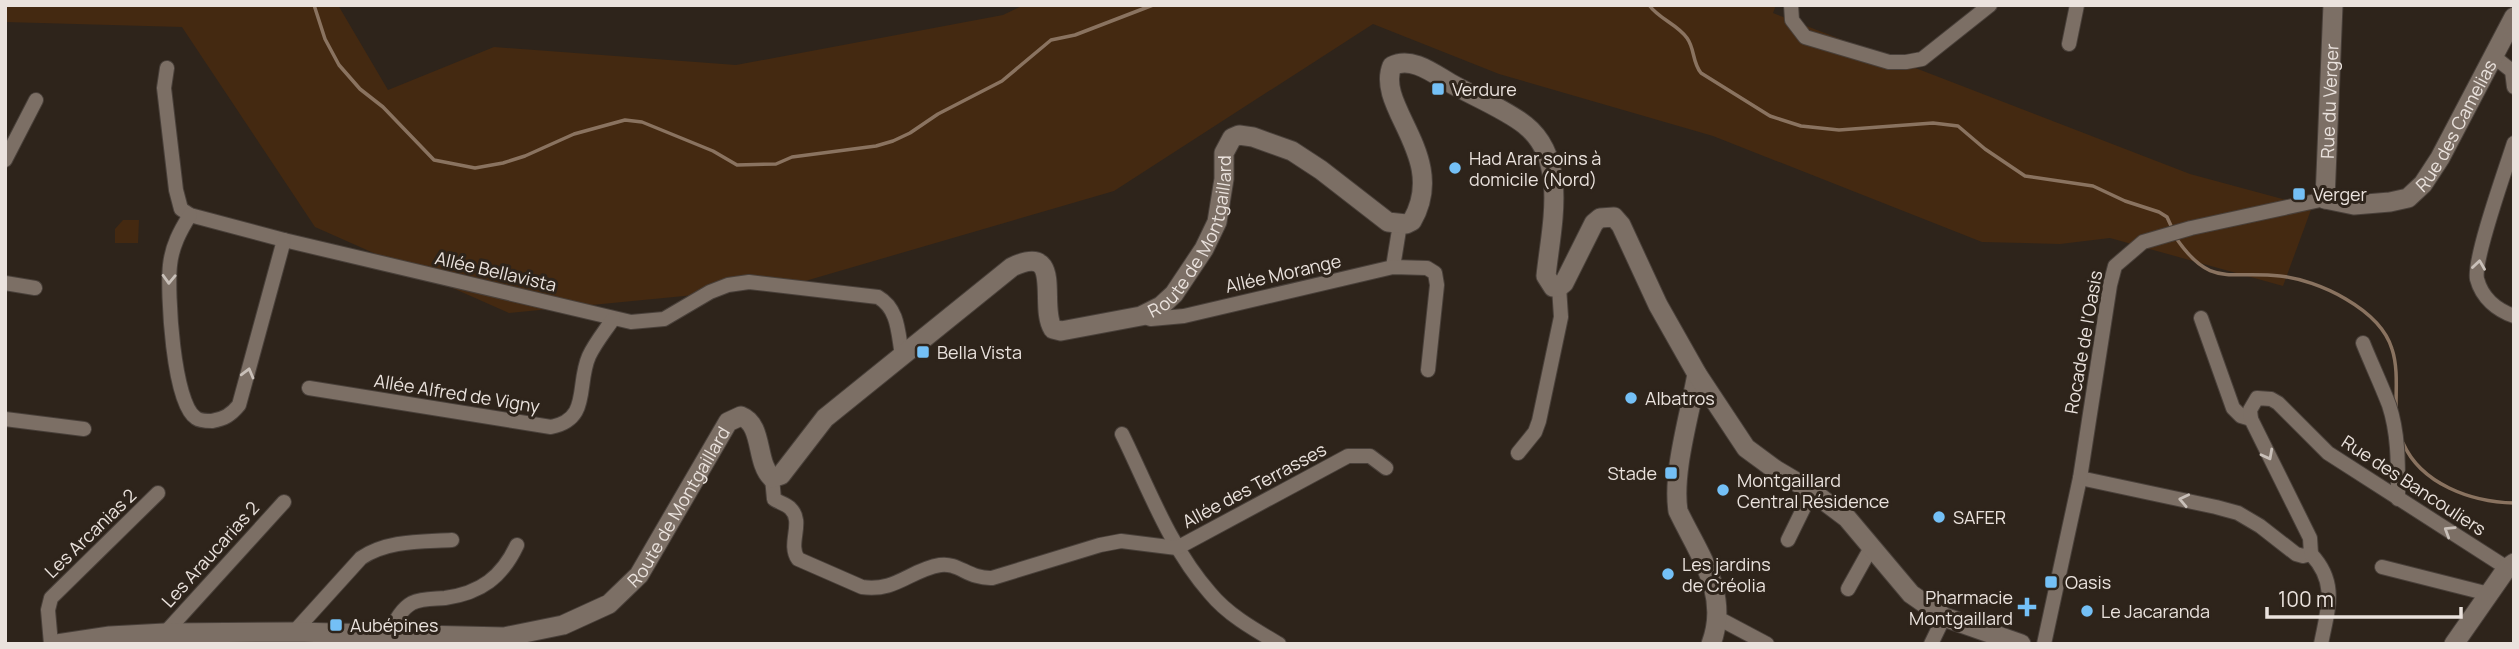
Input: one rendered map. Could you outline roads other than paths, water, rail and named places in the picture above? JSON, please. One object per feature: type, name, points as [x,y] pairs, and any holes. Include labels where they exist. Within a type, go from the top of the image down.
[{"type":"street","points":[[1791,5],[1792,20],[1805,37],[1889,62],[1906,62],[1923,59],[1990,5]]},
{"type":"street","points":[[2069,44],[2077,5]]},
{"type":"street","name":"Rue du Verger","points":[[2325,199],[2333,5]]},
{"type":"street","name":"Rue des Camelias","points":[[2325,199],[2352,214],[2402,212],[2418,207],[2437,187],[2498,59],[2514,17]]},
{"type":"street","name":"Rue des Camelias","points":[[2498,59],[2514,43]]},
{"type":"street","points":[[2498,59],[2512,71],[2514,87]]},
{"type":"street","points":[[1393,267],[1400,224],[1412,221],[1422,194],[1420,159],[1394,98],[1389,78],[1392,66],[1405,62],[1431,72],[1525,124],[1539,140],[1554,175],[1546,276],[1553,287],[1564,283],[1594,223],[1600,218],[1614,217],[1621,225],[1658,305],[1697,374],[1746,448],[1812,491],[1847,518],[1911,594],[1944,617],[2021,644]]},
{"type":"street","points":[[167,68],[164,88],[176,190],[181,209],[190,215],[179,234],[172,255],[169,312],[181,391],[189,411],[196,418],[208,421],[224,419],[239,405],[284,240]]},
{"type":"street","points":[[5,159],[36,100]]},
{"type":"street","name":"Route de Montgaillard","points":[[62,643],[165,633],[388,633],[503,637],[564,625],[609,604],[639,575],[728,422],[741,416],[752,424],[761,459],[772,478],[784,471],[825,418],[1012,267],[1026,260],[1040,264],[1046,273],[1046,312],[1053,329],[1069,331],[1141,316],[1161,306],[1174,294],[1204,249],[1217,222],[1224,178],[1224,153],[1232,138],[1240,135],[1253,136],[1292,151],[1388,222],[1400,224]]},
{"type":"street","points":[[2514,143],[2481,251],[2477,278],[2489,300],[2500,311],[2514,316]]},
{"type":"street","name":"Rocade de l'Oasis","points":[[2044,644],[2080,478],[2115,266],[2143,242],[2161,236],[2325,199]]},
{"type":"street","name":"Allée Bellavista","points":[[190,215],[284,240],[631,322],[664,319],[710,292],[728,285],[749,282],[878,297],[885,301],[894,314],[902,355]]},
{"type":"street","name":"Allée Morange","points":[[1141,316],[1151,319],[1184,316],[1393,267],[1427,268],[1435,273],[1437,285],[1429,370]]},
{"type":"street","points":[[5,283],[36,288]]},
{"type":"street","points":[[1518,453],[1535,432],[1539,421],[1561,317],[1559,287]]},
{"type":"street","points":[[2201,317],[2233,408],[2241,416],[2251,419],[2311,538],[2311,554],[2327,574],[2329,591],[2321,644]]},
{"type":"street","name":"Allée Alfred de Vigny","points":[[309,388],[551,428],[568,422],[578,409],[589,357],[613,319]]},
{"type":"street","points":[[2363,343],[2389,406],[2395,429],[2398,499]]},
{"type":"street","points":[[1697,374],[1676,499],[1678,510],[1715,586],[1718,618],[1711,644]]},
{"type":"street","name":"Rue des Bancouliers","points":[[2251,419],[2250,410],[2257,398],[2271,399],[2328,453],[2398,499],[2510,565]]},
{"type":"street","points":[[5,419],[84,429]]},
{"type":"street","name":"Allée des Terrasses","points":[[1122,433],[1177,548],[1210,594],[1247,625],[1279,644]]},
{"type":"street","name":"Allée des Terrasses","points":[[1177,548],[1348,456],[1370,456],[1387,468]]},
{"type":"street","points":[[772,478],[774,499],[790,508],[795,517],[797,530],[793,546],[798,559],[862,587],[885,588],[942,565],[954,566],[976,578],[1000,576],[1079,550],[1121,541],[1177,548]]},
{"type":"street","points":[[2080,478],[2238,513],[2296,554],[2311,554]]},
{"type":"street","points":[[1788,540],[1812,491]]},
{"type":"street","name":"Les Arcanias 2","points":[[62,643],[48,610],[51,598],[158,493]]},
{"type":"street","name":"Les Araucarias 2","points":[[165,633],[284,502]]},
{"type":"street","points":[[294,632],[361,558],[374,550],[389,545],[452,540]]},
{"type":"street","points":[[388,633],[401,612],[411,603],[463,595],[488,584],[510,561],[517,545]]},
{"type":"street","points":[[1848,589],[1872,546]]},
{"type":"street","points":[[2454,644],[2510,565]]},
{"type":"street","points":[[2382,567],[2489,594]]},
{"type":"street","points":[[1931,644],[1944,617]]},
{"type":"street","points":[[1718,618],[1767,644]]},
{"type":"waterway","points":[[314,5],[325,39],[339,65],[360,89],[383,107],[434,160],[475,168],[525,156],[574,134],[625,120],[642,122],[713,151],[737,165],[776,164],[792,157],[876,146],[910,133],[938,114],[1002,81],[1051,40],[1075,35],[1153,5]]},
{"type":"waterway","points":[[1649,5],[1687,38],[1701,73],[1770,116],[1801,126],[1839,130],[1933,123],[1958,126],[1985,149],[2025,176],[2093,186],[2125,201],[2159,212],[2167,217],[2172,228]]},
{"type":"waterway","points":[[2176,238],[2188,254],[2211,271],[2234,275],[2280,276],[2312,283],[2361,309],[2375,321],[2392,349],[2396,371],[2396,408]]},
{"type":"waterway","points":[[2403,443],[2422,470],[2449,488],[2481,499],[2514,503]]},
{"type":"place","name":"Verdure","points":[[1438,89]]},
{"type":"place","name":"Had Arar soins à domicile (Nord)","points":[[1455,168]]},
{"type":"place","name":"Verger","points":[[2299,194]]},
{"type":"place","name":"Bella Vista","points":[[923,352]]},
{"type":"place","name":"Albatros","points":[[1631,398]]},
{"type":"place","name":"Stade","points":[[1671,473]]},
{"type":"place","name":"Montgaillard Central Résidence","points":[[1723,490]]},
{"type":"place","name":"SAFER","points":[[1939,517]]},
{"type":"place","name":"Les jardins de Créolia","points":[[1668,574]]},
{"type":"place","name":"Oasis","points":[[2051,582]]},
{"type":"place","name":"Pharmacie Montgaillard","points":[[2027,607]]},
{"type":"place","name":"Le Jacaranda","points":[[2087,611]]},
{"type":"place","name":"Aubépines","points":[[336,625]]}]
